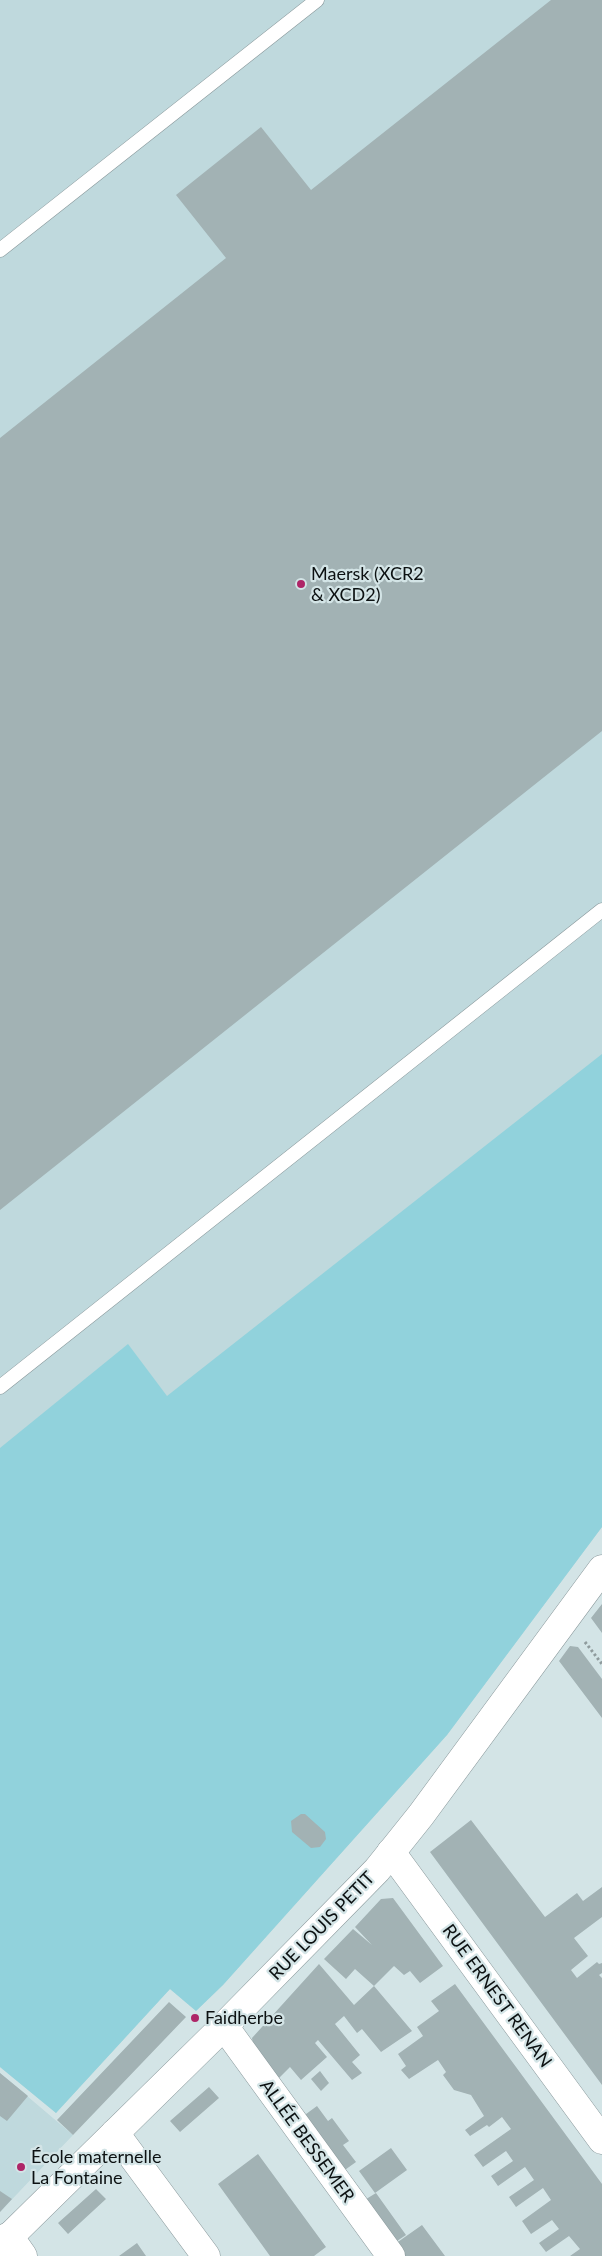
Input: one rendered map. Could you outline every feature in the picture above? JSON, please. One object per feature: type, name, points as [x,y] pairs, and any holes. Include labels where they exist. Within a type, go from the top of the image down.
[{"type":"street","name":"RUE LOUIS PETIT","points":[[11,2246],[115,2133],[336,1914],[391,1852],[602,1569]]},
{"type":"street","name":"RUE ERNEST RENAN","points":[[391,1852],[602,2140]]},
{"type":"street","name":"ALLÉE BESSEMER","points":[[224,2026],[391,2256]]},
{"type":"street","points":[[115,2133],[206,2256]]},
{"type":"lane","points":[[0,250],[317,0]]},
{"type":"lane","points":[[0,1387],[602,910]]},
{"type":"shaded area","points":[[0,0],[602,0],[602,1527],[447,1735],[223,1985],[196,2011],[170,1989],[56,2113],[0,2067]]},
{"type":"shaded area","points":[[602,1054],[602,1527],[447,1735],[223,1985],[196,2011],[170,1989],[56,2113],[0,2067],[0,1448],[128,1344],[167,1396]]},
{"type":"shaded area","name":"École maternelle La Fontaine","points":[[0,2073],[73,2135],[0,2212]]},
{"type":"building","name":"Maersk (XCR2 & XCD2)","points":[[551,0],[602,0],[602,731],[0,1210],[0,438],[226,258],[176,195],[261,127],[311,190]]},
{"type":"building","points":[[602,1604],[602,1633],[591,1618]]},
{"type":"building","points":[[570,1646],[578,1647],[602,1679],[602,1718],[559,1661]]},
{"type":"building","points":[[301,1814],[305,1814],[325,1832],[326,1839],[320,1847],[311,1848],[292,1832],[291,1821]]},
{"type":"building","points":[[471,1820],[545,1917],[577,1893],[583,1901],[602,1887],[602,1917],[574,1938],[588,1956],[571,1970],[577,1978],[597,1962],[599,1964],[602,1963],[602,1973],[599,1975],[602,1978],[602,2085],[430,1852]]},
{"type":"building","points":[[393,1898],[443,1966],[420,1983],[410,1971],[404,1975],[394,1966],[374,1986],[355,1969],[346,1979],[324,1959],[353,1929],[372,1945],[355,1927],[381,1899]]},
{"type":"building","points":[[319,1964],[354,2005],[374,1986],[412,2031],[381,2052],[362,2029],[357,2033],[344,2016],[335,2024],[360,2055],[352,2062],[362,2073],[352,2080],[318,2040],[315,2043],[327,2057],[301,2080],[290,2067],[276,2081],[255,2054],[252,2038]]},
{"type":"building","points":[[455,1984],[602,2184],[602,2256],[570,2256],[580,2249],[569,2236],[546,2252],[539,2243],[559,2229],[552,2220],[531,2234],[522,2221],[551,2200],[543,2188],[516,2207],[509,2197],[534,2180],[525,2167],[498,2186],[491,2176],[513,2161],[506,2151],[483,2167],[474,2155],[511,2129],[502,2117],[489,2127],[487,2125],[470,2136],[465,2130],[484,2116],[471,2095],[454,2090],[443,2075],[446,2072],[438,2060],[409,2079],[401,2070],[406,2066],[398,2054],[423,2036],[417,2027],[439,2011],[431,2001]]},
{"type":"building","points":[[169,2002],[186,2017],[73,2135],[57,2120]]},
{"type":"building","points":[[320,2071],[329,2083],[321,2091],[311,2079]]},
{"type":"building","points":[[0,2073],[28,2096],[7,2121],[0,2116]]},
{"type":"building","points":[[209,2087],[219,2098],[180,2132],[170,2121]]},
{"type":"building","points":[[317,2106],[328,2121],[332,2118],[349,2141],[343,2145],[356,2162],[342,2172],[302,2117]]},
{"type":"building","points":[[391,2148],[407,2170],[375,2193],[359,2171]]},
{"type":"building","points":[[258,2154],[326,2247],[314,2256],[270,2256],[218,2184]]},
{"type":"building","points":[[96,2189],[106,2199],[68,2234],[58,2223]]},
{"type":"building","points":[[0,2191],[12,2199],[0,2212]]},
{"type":"building","points":[[376,2193],[406,2235],[394,2243],[363,2201]]},
{"type":"building","points":[[422,2225],[445,2256],[403,2256],[395,2244]]},
{"type":"building","points":[[137,2243],[146,2256],[119,2256]]},
{"type":"place","name":"Maersk (XCR2 & XCD2)","points":[[301,584]]},
{"type":"place","name":"Faidherbe","points":[[195,2018]]},
{"type":"place","name":"École maternelle La Fontaine","points":[[21,2167]]}]
